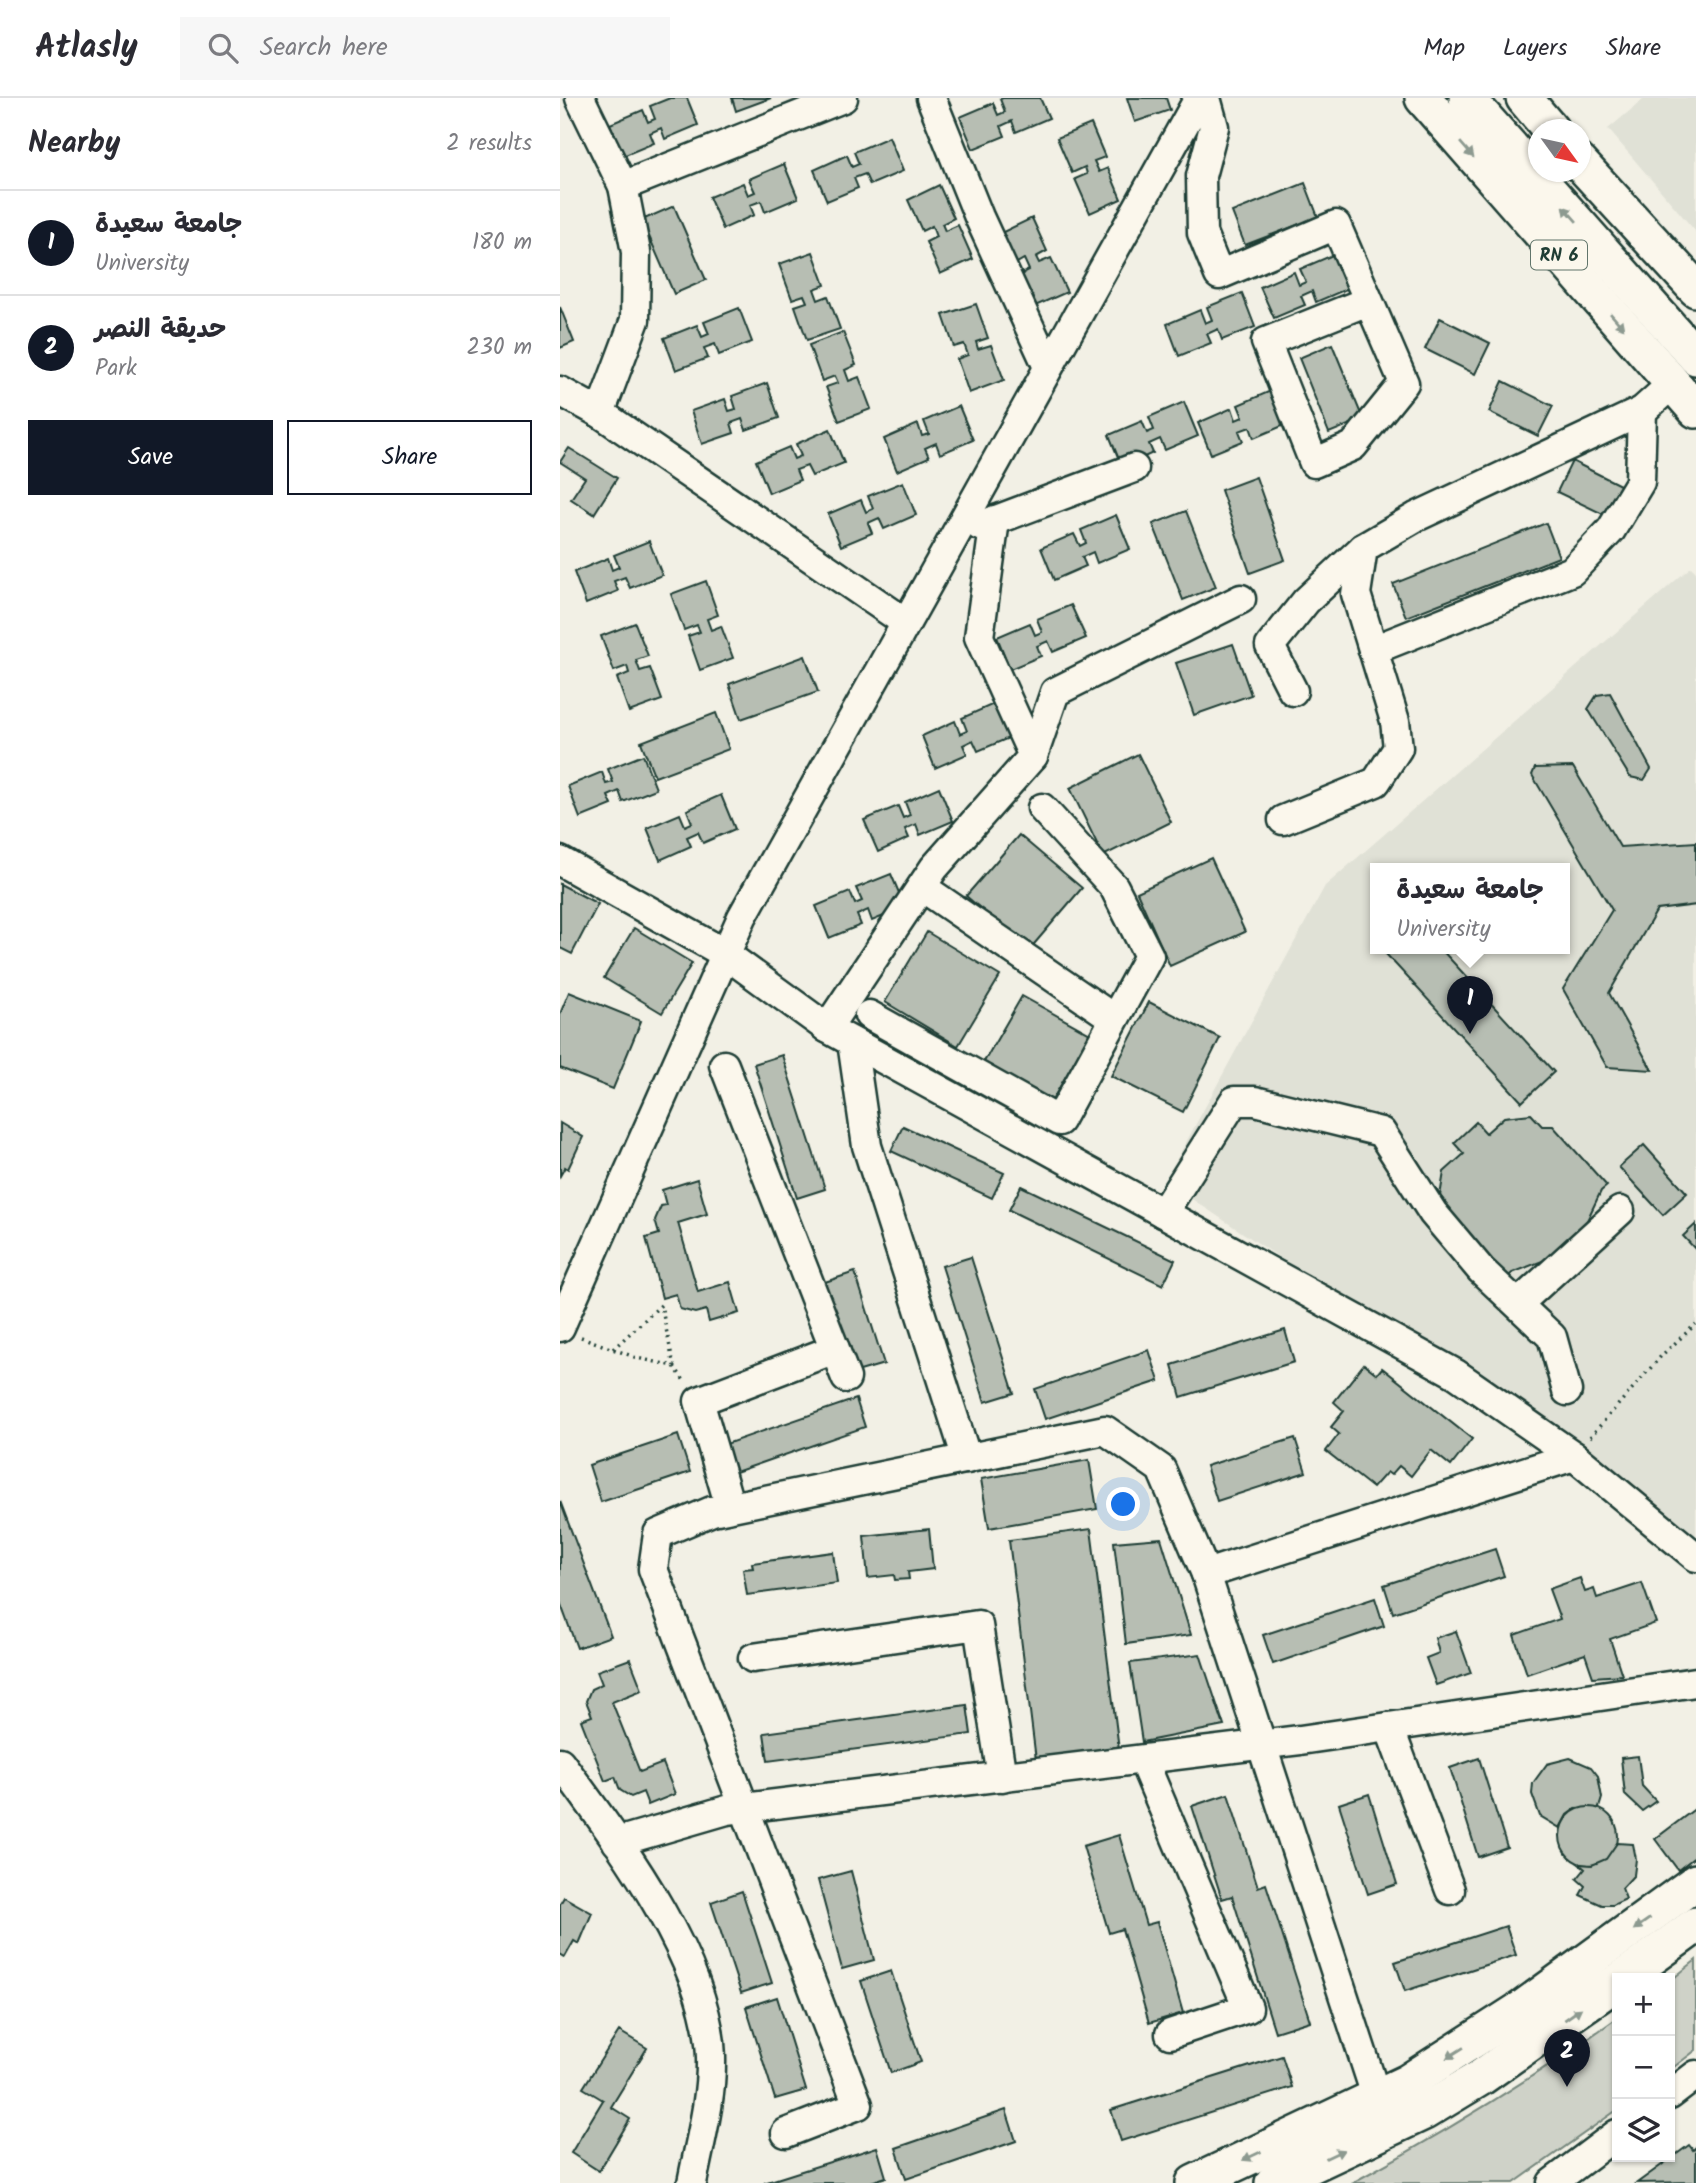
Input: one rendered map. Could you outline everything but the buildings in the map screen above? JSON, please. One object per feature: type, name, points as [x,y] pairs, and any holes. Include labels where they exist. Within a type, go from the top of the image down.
[{"type":"main road","name":"RN 6","points":[[1423,98],[1696,410]]},
{"type":"main road","name":"RN 6","points":[[1467,98],[1696,357]]},
{"type":"main road","points":[[1591,175],[1696,289]]},
{"type":"main road","points":[[1273,2183],[1382,2113],[1408,2082],[1523,2008],[1696,1882]]},
{"type":"main road","points":[[1630,1973],[1696,1925]]},
{"type":"main road","points":[[1194,2183],[1382,2113],[1424,2112],[1480,2078],[1612,1986]]},
{"type":"street","points":[[580,98],[623,186],[636,252],[635,320],[600,413]]},
{"type":"street","points":[[623,186],[843,98]]},
{"type":"street","points":[[931,98],[979,217],[1048,367]]},
{"type":"street","points":[[571,1332],[724,953],[905,622],[1199,98]]},
{"type":"street","points":[[1206,98],[1214,127],[1200,176],[1202,233],[1219,275],[1336,225],[1404,383],[1353,446],[1314,463],[1266,342],[1368,301]]},
{"type":"street","points":[[1293,691],[1270,646],[1306,601],[1363,548],[1416,517],[1642,411],[1671,384]]},
{"type":"street","points":[[560,391],[600,413],[905,622]]},
{"type":"street","points":[[1373,650],[1572,571],[1611,530],[1640,482],[1642,411]]},
{"type":"street","points":[[954,536],[1134,468]]},
{"type":"street","points":[[995,520],[979,637],[1033,756]]},
{"type":"street","points":[[1283,820],[1376,782],[1398,748],[1395,721],[1356,594],[1363,548]]},
{"type":"street","points":[[827,1028],[934,868],[1033,756],[1055,692],[1241,599]]},
{"type":"street","points":[[869,1015],[1059,1122],[1149,956],[1114,887],[1042,808]]},
{"type":"street","points":[[560,861],[724,953],[827,1028],[1456,1374],[1574,1456],[1696,1557]]},
{"type":"street","points":[[922,887],[1113,1018]]},
{"type":"street","points":[[852,1042],[867,1146],[967,1460]]},
{"type":"street","points":[[724,1065],[846,1378]]},
{"type":"street","points":[[1163,1213],[1234,1101],[1255,1101],[1381,1132],[1433,1213],[1481,1270],[1552,1337],[1567,1391]]},
{"type":"street","points":[[1518,1304],[1620,1211]]},
{"type":"street","points":[[730,1507],[699,1401],[835,1349]]},
{"type":"street","points":[[786,2133],[858,2105],[653,1569],[659,1534],[712,1511],[1105,1430],[1161,1469],[1206,1574],[1382,2113]]},
{"type":"street","points":[[1206,1574],[1574,1456]]},
{"type":"street","points":[[753,1658],[978,1625],[1002,1777]]},
{"type":"street","points":[[617,1842],[727,1810],[1262,1745],[1696,1682]]},
{"type":"street","points":[[1389,1727],[1450,1890]]},
{"type":"street","points":[[1143,1760],[1248,2008],[1170,2034]]},
{"type":"street","points":[[560,1762],[617,1842],[693,1972],[708,2028],[709,2092],[692,2183]]},
{"type":"street","points":[[560,1795],[600,1816]]},
{"type":"street","points":[[1675,2091],[1696,2075]]},
{"type":"street","points":[[1552,2183],[1612,2138]]},
{"type":"path","points":[[613,1349],[661,1305],[674,1366],[699,1401]]},
{"type":"path","points":[[1574,1456],[1662,1355],[1696,1324]]},
{"type":"path","points":[[571,1332],[613,1349],[674,1366]]},
{"type":"shaded area","points":[[1645,98],[1696,98],[1696,232],[1608,129]]},
{"type":"shaded area","points":[[1691,567],[1696,572],[1696,1535],[1165,1181],[1325,886]]},
{"type":"shaded area","points":[[1696,1960],[1696,2050],[1675,2066],[1675,2036],[1675,1977]]},
{"type":"shaded area","points":[[1612,2021],[1612,2114],[1514,2183],[1352,2183],[1487,2105]]},
{"type":"place","name":"جامعة سعيدة","points":[[1470,1034]]},
{"type":"place","name":"حديقة النصر","points":[[1567,2087]]}]
